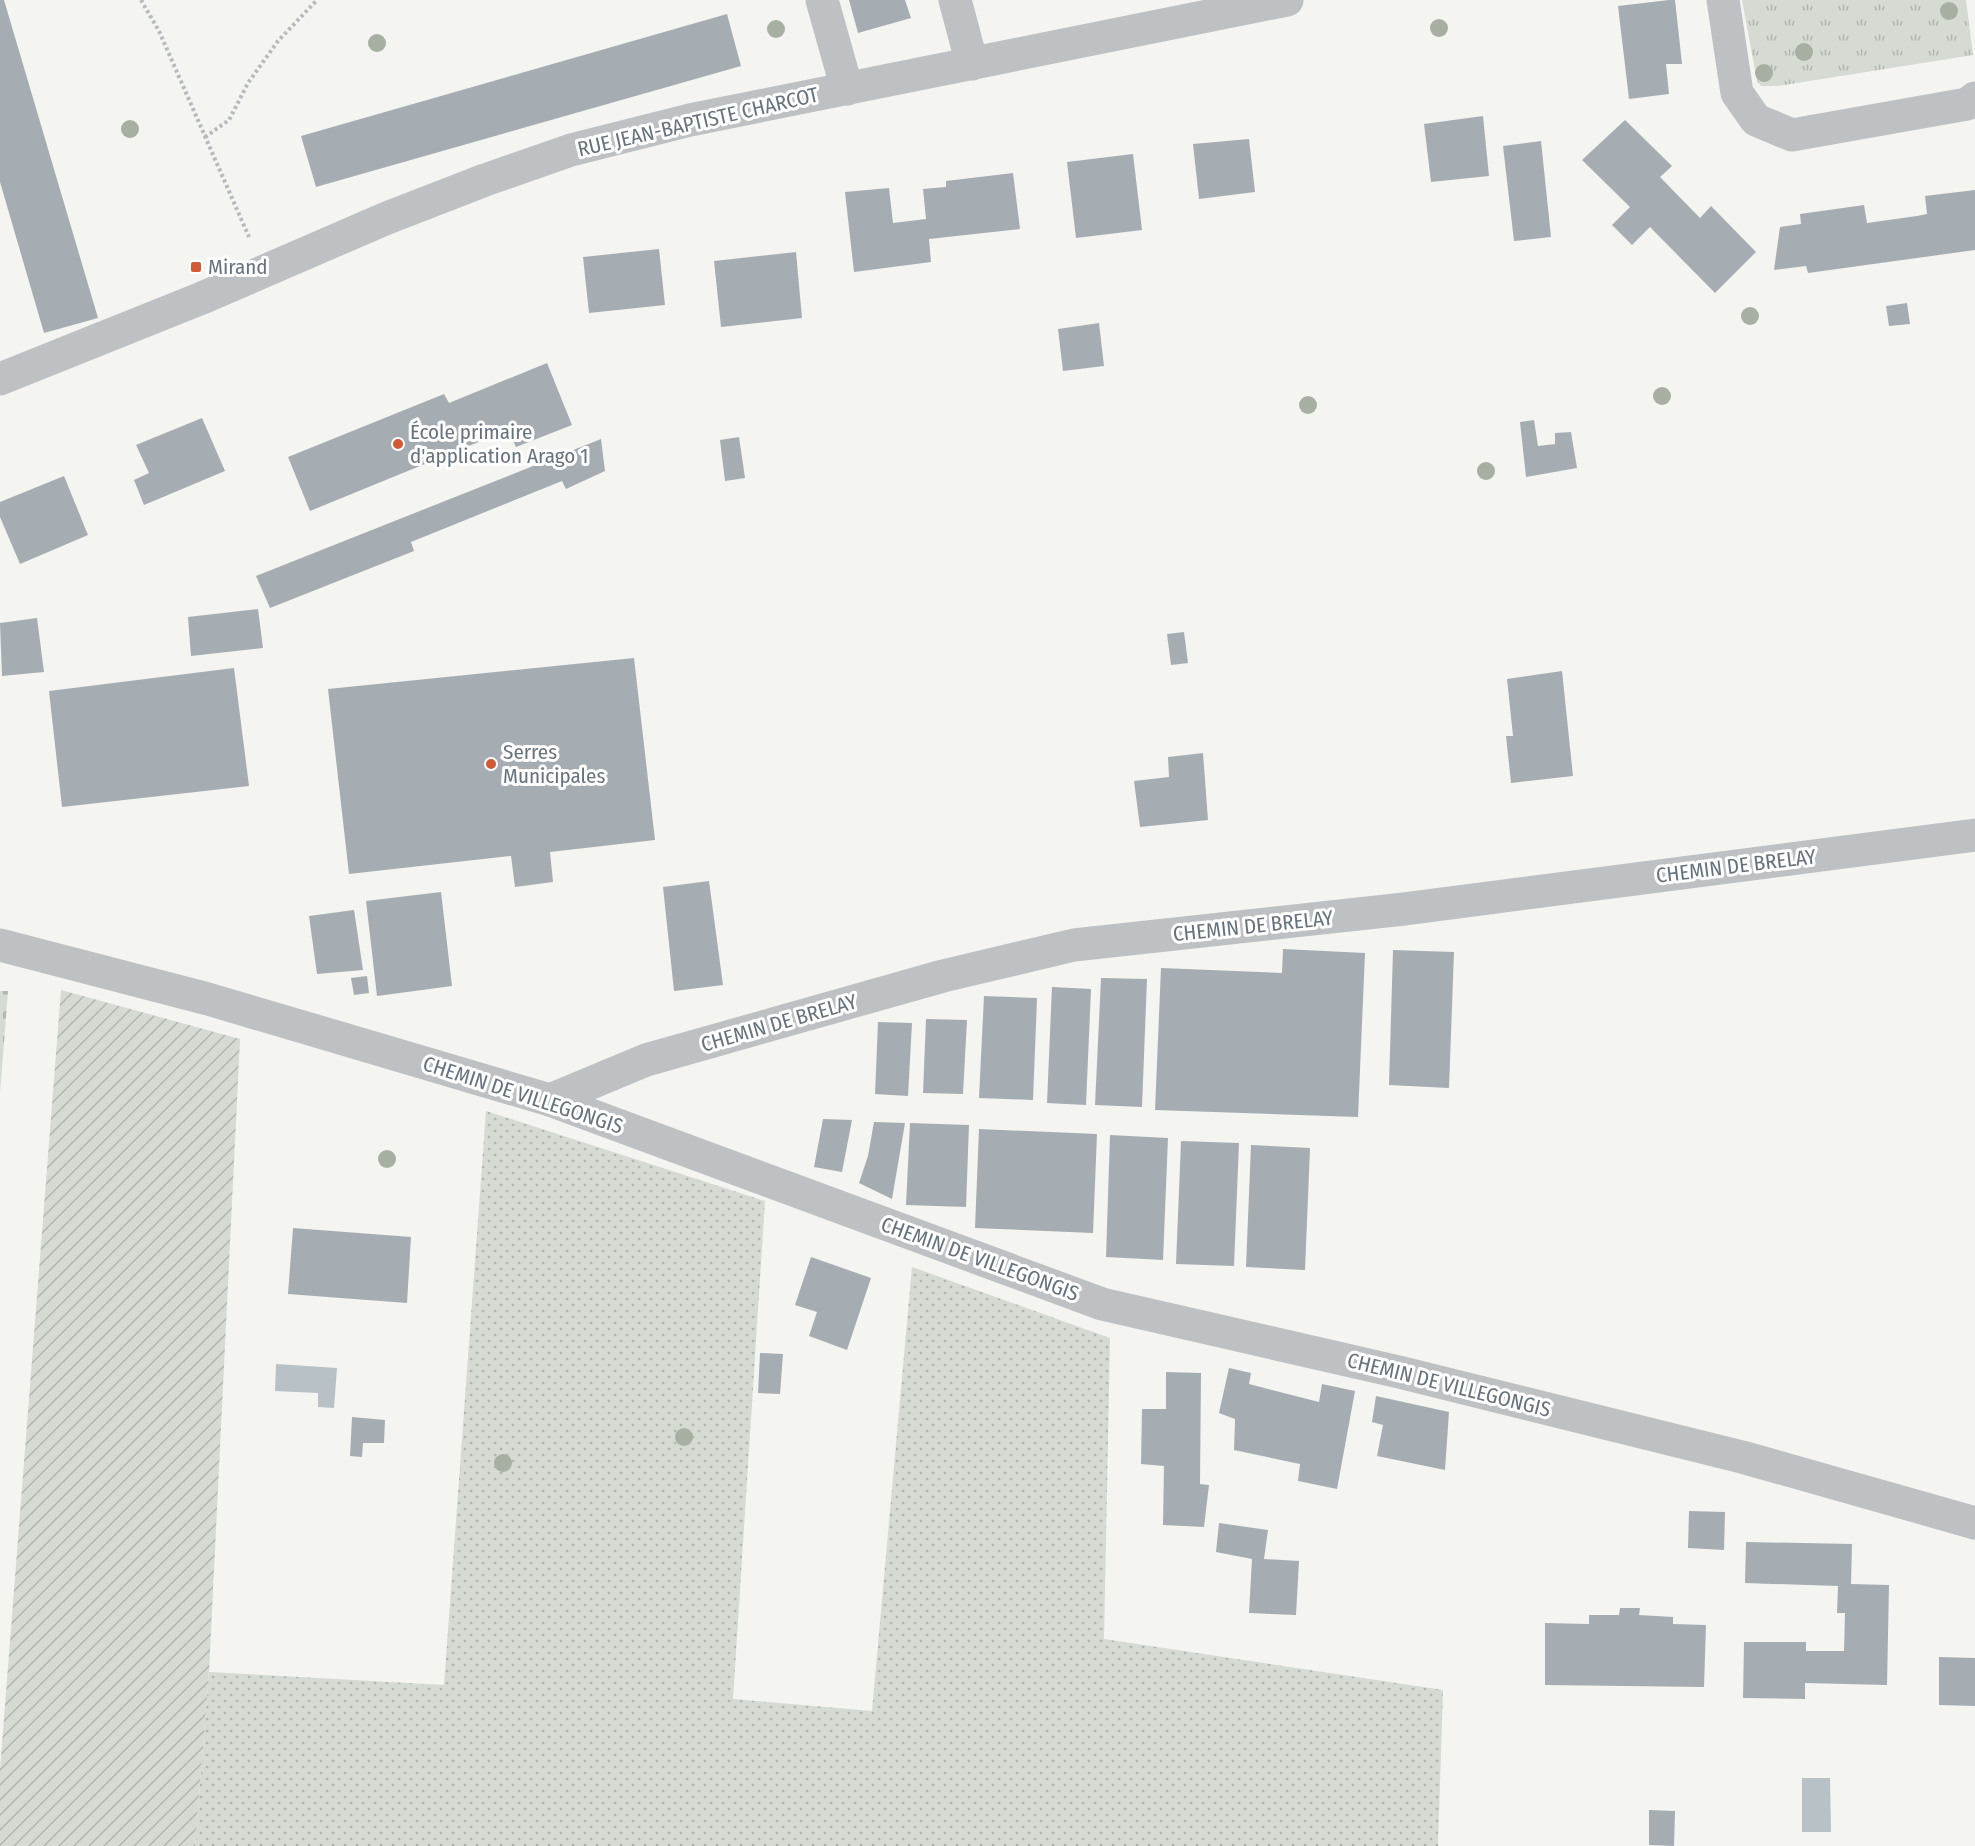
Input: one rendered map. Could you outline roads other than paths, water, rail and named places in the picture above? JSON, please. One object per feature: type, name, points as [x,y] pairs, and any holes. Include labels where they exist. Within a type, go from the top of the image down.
[{"type":"street","points":[[822,0],[847,89]]},
{"type":"street","points":[[955,0],[972,64]]},
{"type":"street","name":"RUE JEAN-BAPTISTE CHARCOT","points":[[0,379],[475,184],[572,150],[690,120],[1287,0]]},
{"type":"street","points":[[1723,0],[1737,93],[1756,120],[1792,135],[1967,104],[1975,98]]},
{"type":"street","name":"CHEMIN DE BRELAY","points":[[550,1100],[646,1060],[943,976],[1074,945],[1404,909],[1975,835]]},
{"type":"street","name":"CHEMIN DE VILLEGONGIS","points":[[0,945],[208,999],[550,1100],[1102,1305],[1410,1375],[1742,1457],[1975,1523]]},
{"type":"place","name":"Mirand","points":[[196,267]]},
{"type":"place","name":"École primaire d'application Arago 1","points":[[398,444]]},
{"type":"place","name":"Serres Municipales","points":[[491,764]]}]
